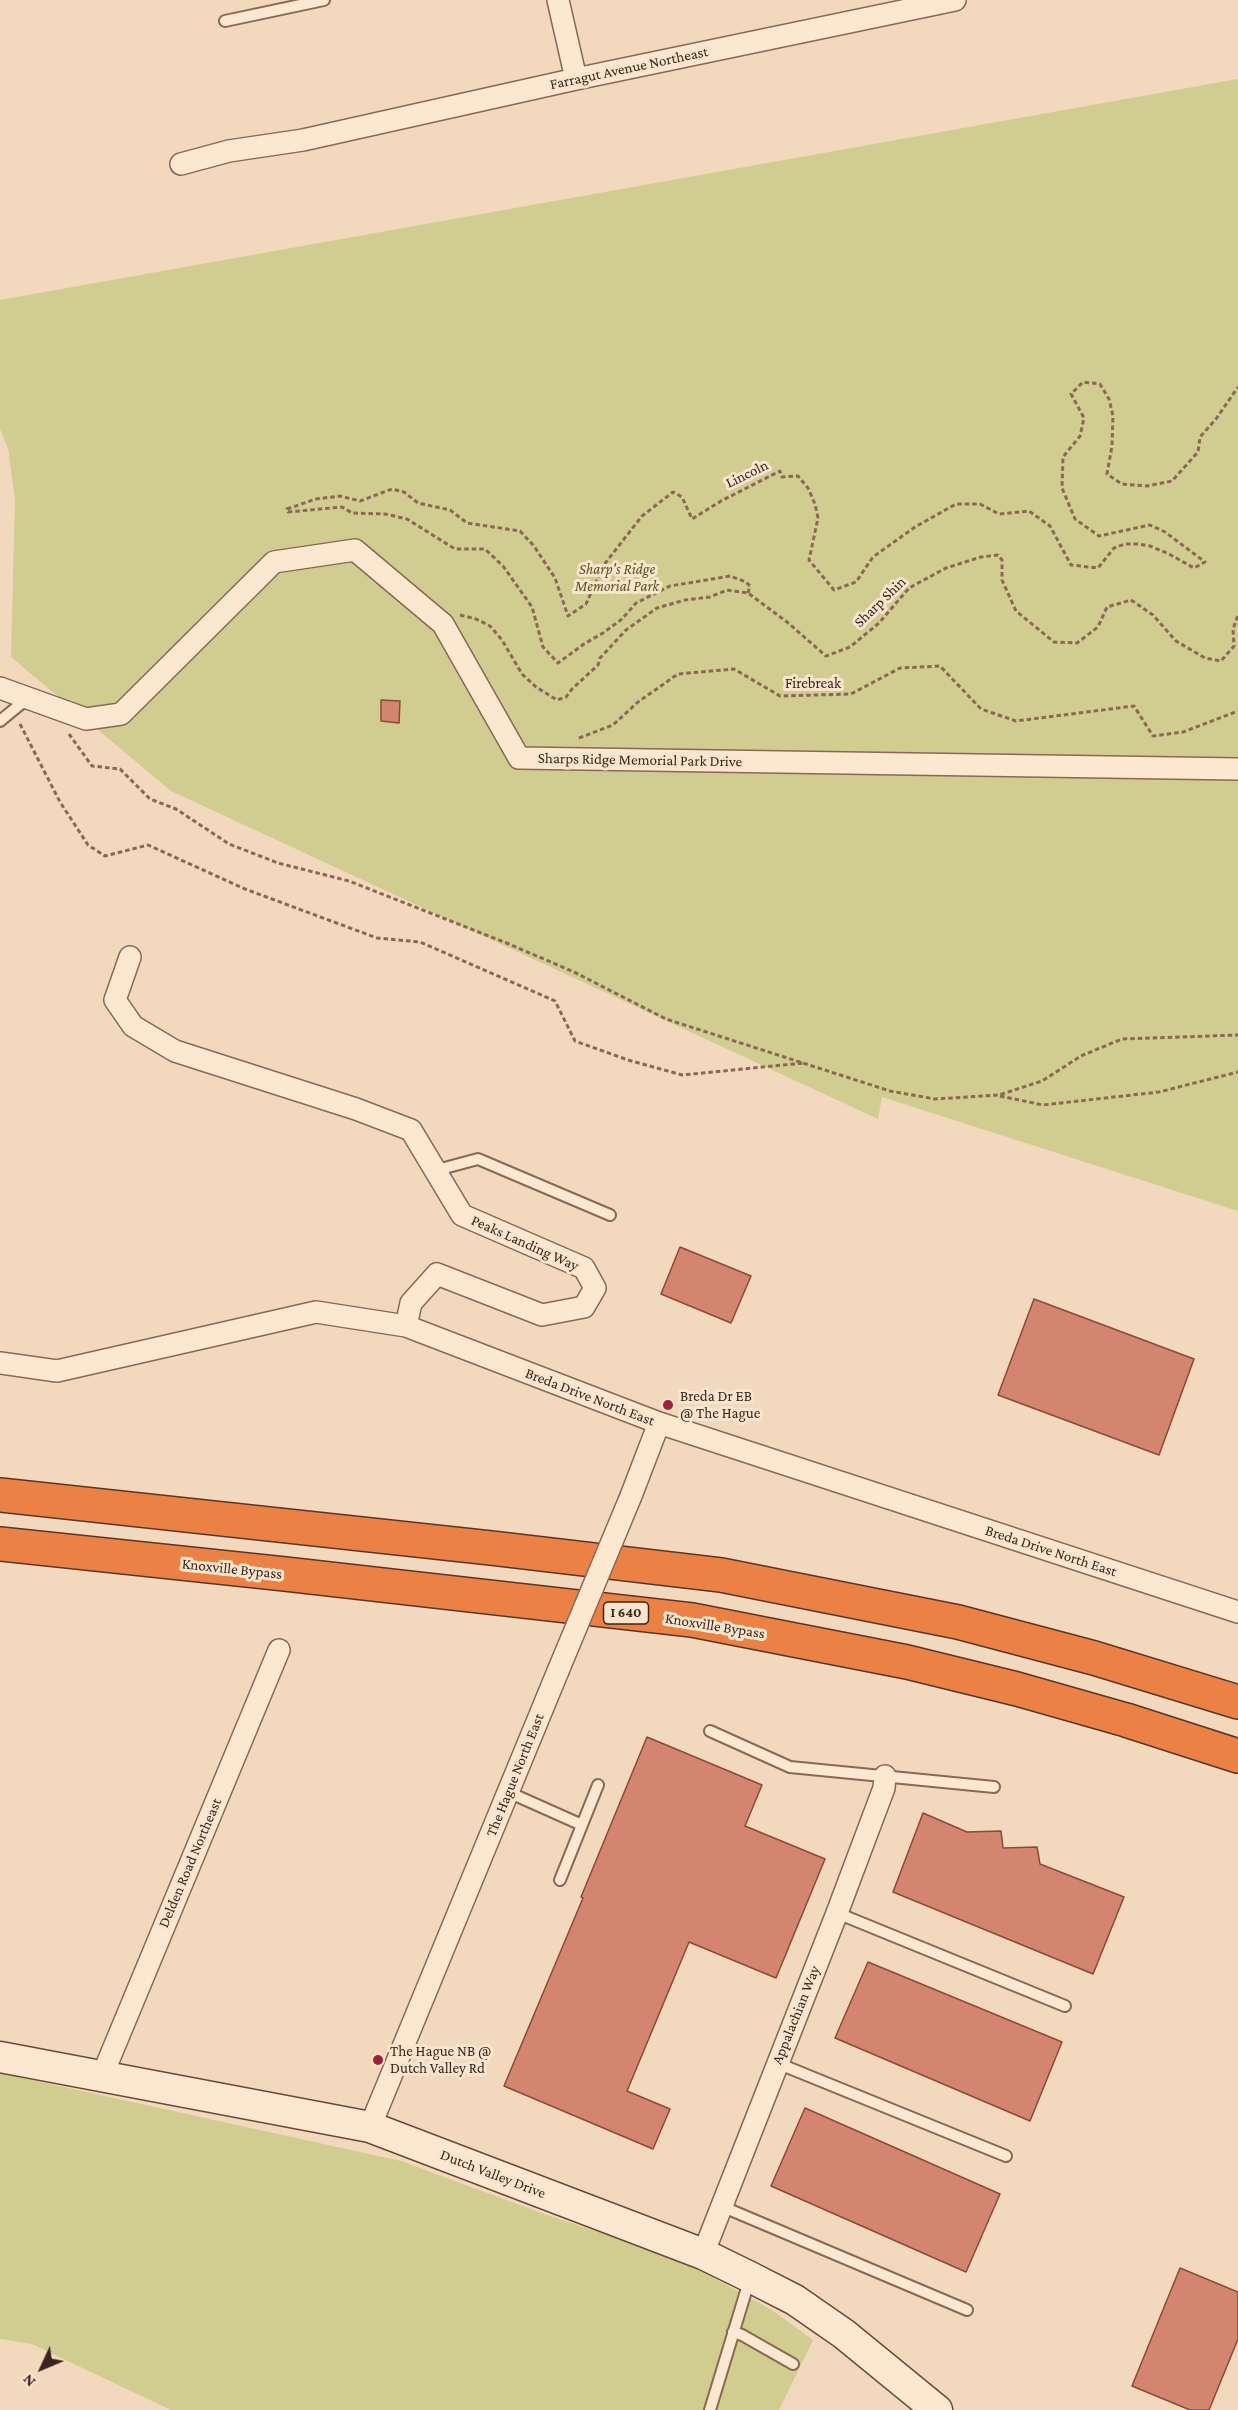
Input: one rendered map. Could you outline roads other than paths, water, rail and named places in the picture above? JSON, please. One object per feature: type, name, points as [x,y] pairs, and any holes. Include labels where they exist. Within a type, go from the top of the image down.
[{"type":"highway","points":[[0,1495],[479,1546],[721,1575],[958,1622],[1095,1658],[1238,1702]]},
{"type":"highway","name":"Knoxville Bypass","points":[[0,1545],[285,1574],[692,1620],[872,1655],[1017,1689],[1126,1720],[1238,1756]]},
{"type":"street","points":[[558,0],[576,79]]},
{"type":"street","name":"Farragut Avenue Northeast","points":[[181,164],[229,151],[303,140],[903,5],[955,0]]},
{"type":"street","name":"Sharps Ridge Memorial Park Drive","points":[[0,688],[86,719],[121,714],[274,562],[355,550],[443,624],[519,758],[1238,769]]},
{"type":"street","name":"Peaks Landing Way","points":[[130,957],[115,1000],[133,1026],[175,1051],[356,1109],[411,1130],[462,1215],[584,1268],[595,1288],[584,1307],[542,1315],[437,1274],[411,1303],[406,1326]]},
{"type":"street","name":"Breda Drive North East","points":[[0,1363],[57,1371],[316,1312],[406,1326],[659,1423],[1238,1612]]},
{"type":"street","name":"The Hague North East","points":[[370,2127],[631,1496],[659,1423]]},
{"type":"street","name":"Delden Road Northeast","points":[[102,2076],[279,1650]]},
{"type":"street","name":"Appalachian Way","points":[[703,2254],[837,1913],[884,1788],[885,1776]]},
{"type":"street","name":"Dutch Valley Drive","points":[[0,2057],[370,2127],[703,2254],[750,2277],[795,2300],[844,2334],[931,2408]]},
{"type":"lane","points":[[225,21],[324,0]]},
{"type":"lane","points":[[0,721],[28,698]]},
{"type":"lane","points":[[437,1170],[478,1159],[610,1215]]},
{"type":"lane","points":[[710,1731],[790,1767],[994,1787]]},
{"type":"lane","points":[[560,1880],[598,1785]]},
{"type":"lane","points":[[508,1792],[582,1825]]},
{"type":"lane","points":[[837,1913],[1065,2006]]},
{"type":"lane","points":[[777,2063],[1006,2156]]},
{"type":"lane","points":[[721,2206],[967,2310]]},
{"type":"lane","points":[[710,2410],[750,2277]]},
{"type":"lane","points":[[733,2332],[793,2364]]},
{"type":"place","name":"Breda Dr EB @ The Hague","points":[[668,1405]]},
{"type":"place","name":"The Hague NB @ Dutch Valley Rd","points":[[378,2060]]},
{"type":"park label","name":"Sharp's Ridge Memorial Park","points":[[617,578]]}]
